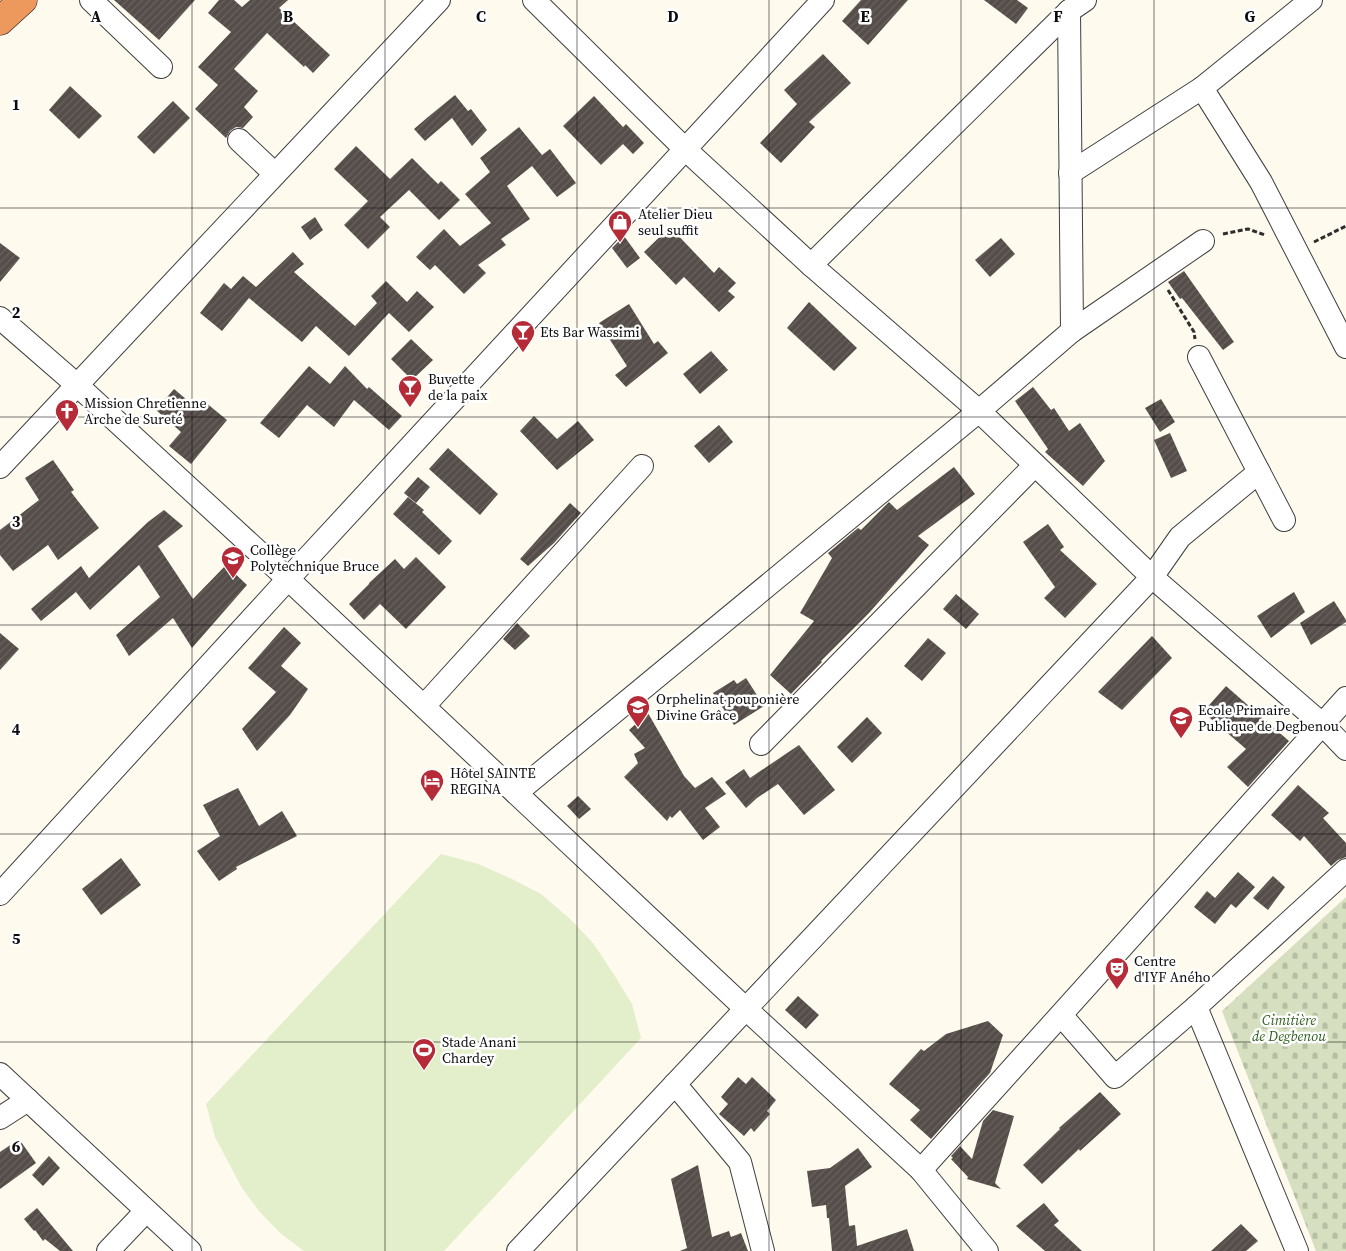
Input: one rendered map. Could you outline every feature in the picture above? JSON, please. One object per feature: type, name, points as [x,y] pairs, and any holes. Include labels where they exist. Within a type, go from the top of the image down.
[{"type":"street","points":[[91,0],[161,67]]},
{"type":"street","points":[[0,467],[440,0]]},
{"type":"street","points":[[534,0],[686,150],[811,265],[979,411],[1152,577],[1322,724],[1346,749]]},
{"type":"street","points":[[0,894],[823,0]]},
{"type":"street","points":[[1070,173],[1202,88],[1311,0]]},
{"type":"street","points":[[811,265],[1077,5]]},
{"type":"street","points":[[1072,331],[1070,173],[1077,5]]},
{"type":"street","points":[[1202,88],[1261,182],[1346,347]]},
{"type":"street","points":[[239,140],[275,174]]},
{"type":"street","points":[[516,793],[979,411],[1072,331],[1203,241]]},
{"type":"street","points":[[0,318],[77,385],[288,579],[746,1009],[921,1170],[987,1251]]},
{"type":"street","points":[[1199,357],[1284,520]]},
{"type":"street","points":[[761,744],[1035,465]]},
{"type":"street","points":[[424,706],[642,466]]},
{"type":"street","points":[[518,1251],[1152,577],[1180,537],[1259,472]]},
{"type":"street","points":[[921,1170],[1346,698]]},
{"type":"street","points":[[1061,1014],[1116,1077],[1346,870]]},
{"type":"street","points":[[1196,1007],[1297,1251]]},
{"type":"street","points":[[0,1074],[190,1251]]},
{"type":"street","points":[[676,1084],[740,1162],[763,1251]]},
{"type":"street","points":[[0,1118],[28,1100]]},
{"type":"street","points":[[108,1251],[146,1211]]},
{"type":"path","points":[[1203,241],[1225,232],[1248,229],[1284,245],[1296,247],[1346,226]]},
{"type":"path","points":[[1156,273],[1194,332],[1199,357]]},
{"type":"green space","name":"Stade Anani Chardey","points":[[441,854],[478,864],[510,878],[541,894],[569,918],[593,943],[632,1004],[641,1038],[444,1251],[304,1251],[279,1232],[259,1211],[242,1188],[215,1137],[206,1104]]},
{"type":"green space","name":"Cimitière de Degbenou","points":[[1346,897],[1346,1251],[1316,1251],[1222,1011]]},
{"type":"building","points":[[114,0],[195,0],[159,40]]},
{"type":"building","points":[[219,0],[234,0],[242,7],[250,0],[288,0],[279,8],[330,55],[313,73],[267,33],[234,69],[258,91],[244,107],[253,117],[243,128],[236,127],[230,131],[226,138],[195,109],[218,85],[198,67],[231,32],[208,13]]},
{"type":"building","points":[[861,0],[908,0],[868,45],[842,21]]},
{"type":"building","points":[[984,0],[1017,0],[1028,8],[1016,24]]},
{"type":"building","points":[[823,54],[851,83],[809,122],[815,127],[781,163],[760,143],[797,104],[784,90]]},
{"type":"building","points":[[70,86],[102,116],[79,139],[49,110]]},
{"type":"building","points":[[455,95],[468,111],[471,109],[487,130],[472,146],[452,118],[425,141],[414,129]]},
{"type":"building","points":[[594,96],[623,127],[626,124],[644,143],[633,154],[623,144],[601,165],[563,126]]},
{"type":"building","points":[[173,101],[190,118],[154,154],[137,137]]},
{"type":"building","points":[[519,127],[542,155],[550,149],[576,183],[557,197],[532,166],[507,186],[530,219],[501,239],[506,245],[478,265],[486,273],[464,294],[435,265],[430,270],[416,257],[444,229],[460,246],[491,223],[465,194],[490,172],[480,158]]},
{"type":"building","points":[[356,146],[390,179],[412,158],[438,184],[441,181],[460,200],[439,220],[409,190],[380,217],[390,227],[368,249],[344,225],[368,201],[334,169]]},
{"type":"building","points":[[315,217],[323,230],[310,240],[301,227]]},
{"type":"building","points":[[670,227],[714,273],[719,267],[736,283],[728,291],[735,297],[719,312],[684,277],[676,285],[644,252]]},
{"type":"building","points":[[624,236],[640,258],[627,268],[612,248]]},
{"type":"building","points":[[1001,238],[1015,254],[990,277],[975,260]]},
{"type":"building","points":[[0,243],[20,258],[0,282]]},
{"type":"building","points":[[293,252],[304,264],[294,272],[355,326],[377,303],[371,296],[386,281],[407,302],[417,291],[434,307],[409,332],[389,313],[349,356],[316,326],[302,342],[249,298],[222,331],[200,313],[224,283],[231,289],[243,276],[256,287]]},
{"type":"building","points":[[1184,271],[1234,342],[1223,350],[1168,282]]},
{"type":"building","points":[[809,302],[857,348],[834,371],[787,328]]},
{"type":"building","points":[[629,304],[654,344],[658,341],[668,353],[626,387],[615,375],[627,366],[599,323]]},
{"type":"building","points":[[411,339],[433,360],[412,380],[391,359]]},
{"type":"building","points":[[711,351],[728,370],[700,394],[683,374]]},
{"type":"building","points":[[309,366],[330,384],[345,366],[367,389],[369,387],[402,416],[389,430],[354,400],[334,427],[307,405],[279,438],[260,423]]},
{"type":"building","points":[[1033,387],[1051,410],[1054,408],[1069,431],[1080,423],[1105,461],[1083,486],[1045,452],[1048,449],[1015,401]]},
{"type":"building","points":[[174,389],[199,410],[205,402],[227,420],[191,464],[169,446],[181,432],[156,410]]},
{"type":"building","points":[[1161,399],[1175,422],[1160,432],[1145,408]]},
{"type":"building","points":[[534,416],[557,439],[578,421],[594,440],[557,470],[520,431]]},
{"type":"building","points":[[719,425],[733,442],[709,463],[694,446]]},
{"type":"building","points":[[1170,433],[1187,471],[1171,478],[1154,440]]},
{"type":"building","points":[[448,448],[498,494],[480,515],[429,469]]},
{"type":"building","points":[[53,460],[74,490],[71,492],[99,528],[58,560],[48,545],[13,571],[0,555],[0,530],[39,500],[25,478]]},
{"type":"building","points":[[954,467],[975,494],[918,536],[929,545],[869,613],[791,694],[770,675],[814,621],[800,613],[832,558],[828,553],[858,528],[861,530],[889,502],[897,510]]},
{"type":"building","points":[[418,477],[430,487],[416,503],[404,493]]},
{"type":"building","points":[[408,497],[424,510],[422,512],[452,541],[439,555],[393,514]]},
{"type":"building","points":[[570,503],[581,513],[554,543],[528,566],[520,559]]},
{"type":"building","points":[[164,510],[183,526],[158,546],[193,599],[226,565],[247,585],[192,648],[173,618],[129,656],[116,635],[160,597],[139,565],[90,610],[76,592],[41,621],[31,609],[81,566],[89,578],[148,522]]},
{"type":"building","points":[[1048,524],[1064,547],[1060,550],[1097,584],[1065,618],[1044,598],[1055,587],[1023,542]]},
{"type":"building","points":[[416,557],[446,587],[406,629],[380,604],[364,620],[349,604],[395,559],[404,569]]},
{"type":"building","points":[[1294,592],[1305,612],[1271,638],[1257,616]]},
{"type":"building","points":[[956,594],[979,614],[966,629],[943,609]]},
{"type":"building","points":[[1334,601],[1346,622],[1311,645],[1300,623]]},
{"type":"building","points":[[517,623],[530,636],[515,650],[503,639]]},
{"type":"building","points":[[284,627],[301,643],[281,666],[308,689],[290,715],[257,751],[242,729],[276,692],[248,668]]},
{"type":"building","points":[[0,633],[19,649],[0,670]]},
{"type":"building","points":[[1152,636],[1172,658],[1122,710],[1098,692]]},
{"type":"building","points":[[928,638],[946,653],[922,681],[904,666]]},
{"type":"building","points":[[746,678],[764,706],[734,725],[713,693],[734,680],[737,684]]},
{"type":"building","points":[[1226,686],[1289,741],[1248,787],[1227,767],[1246,749],[1203,712]]},
{"type":"building","points":[[648,713],[684,776],[695,788],[712,777],[726,794],[705,808],[720,827],[703,840],[680,810],[672,818],[670,816],[667,821],[624,777],[638,763],[634,754],[645,748],[629,730]]},
{"type":"building","points":[[867,717],[882,733],[852,763],[837,747]]},
{"type":"building","points":[[799,745],[835,790],[804,815],[778,784],[746,808],[725,782],[744,769],[750,778]]},
{"type":"building","points":[[1298,785],[1329,813],[1323,818],[1346,843],[1346,857],[1338,860],[1331,866],[1304,836],[1300,841],[1271,815]]},
{"type":"building","points":[[238,788],[259,826],[282,811],[297,836],[236,867],[237,869],[219,881],[197,851],[220,836],[203,805]]},
{"type":"building","points":[[578,796],[591,809],[579,819],[567,806]]},
{"type":"building","points":[[121,858],[141,885],[101,915],[82,889]]},
{"type":"building","points":[[1238,872],[1255,887],[1236,908],[1231,904],[1215,924],[1194,907],[1207,891],[1215,898]]},
{"type":"building","points":[[1273,876],[1285,887],[1268,910],[1253,898]]},
{"type":"building","points":[[798,996],[819,1015],[806,1029],[785,1010]]},
{"type":"building","points":[[988,1021],[1003,1035],[990,1073],[931,1139],[910,1120],[920,1110],[889,1084],[921,1049],[924,1051],[946,1034]]},
{"type":"building","points":[[738,1077],[746,1084],[752,1077],[776,1100],[767,1111],[770,1114],[754,1132],[751,1128],[744,1136],[719,1114],[728,1104],[721,1097]]},
{"type":"building","points":[[1100,1092],[1121,1114],[1080,1151],[1079,1149],[1042,1184],[1023,1165],[1059,1128]]},
{"type":"building","points":[[993,1110],[1014,1116],[995,1183],[1001,1189],[967,1179],[968,1177],[951,1159],[953,1158],[951,1156],[960,1146],[972,1159],[983,1121]]},
{"type":"building","points":[[19,1139],[36,1163],[0,1189],[0,1152]]},
{"type":"building","points":[[858,1148],[872,1167],[845,1186],[849,1226],[855,1225],[857,1246],[907,1229],[914,1251],[832,1251],[826,1205],[812,1207],[807,1171],[830,1168]]},
{"type":"building","points":[[49,1156],[60,1168],[43,1186],[32,1175]]},
{"type":"building","points":[[698,1165],[712,1237],[729,1231],[731,1237],[741,1233],[748,1251],[680,1251],[687,1248],[671,1179]]},
{"type":"building","points":[[1044,1203],[1059,1221],[1054,1225],[1082,1251],[1045,1251],[1016,1226]]},
{"type":"building","points":[[37,1208],[73,1251],[60,1251],[45,1239],[43,1241],[34,1231],[24,1219]]},
{"type":"building","points":[[1241,1224],[1258,1241],[1246,1251],[1211,1251]]},
{"type":"place","name":"Atelier Dieu seul suffit","points":[[620,243]]},
{"type":"place","name":"Ets Bar Wassimi","points":[[523,353]]},
{"type":"place","name":"Buvette de la paix","points":[[410,408]]},
{"type":"place","name":"Mission Chretienne Arche de Sureté","points":[[67,432]]},
{"type":"place","name":"Collège Polytechnique Bruce","points":[[233,579]]},
{"type":"place","name":"Orphelinat pouponière Divine Grâce","points":[[638,728]]},
{"type":"place","name":"Ecole Primaire Publique de Degbenou","points":[[1181,739]]},
{"type":"place","name":"Hôtel SAINTE REGINA","points":[[432,802]]},
{"type":"place","name":"Centre d'IYF Aného","points":[[1117,990]]},
{"type":"place","name":"Stade Anani Chardey","points":[[424,1071]]}]
